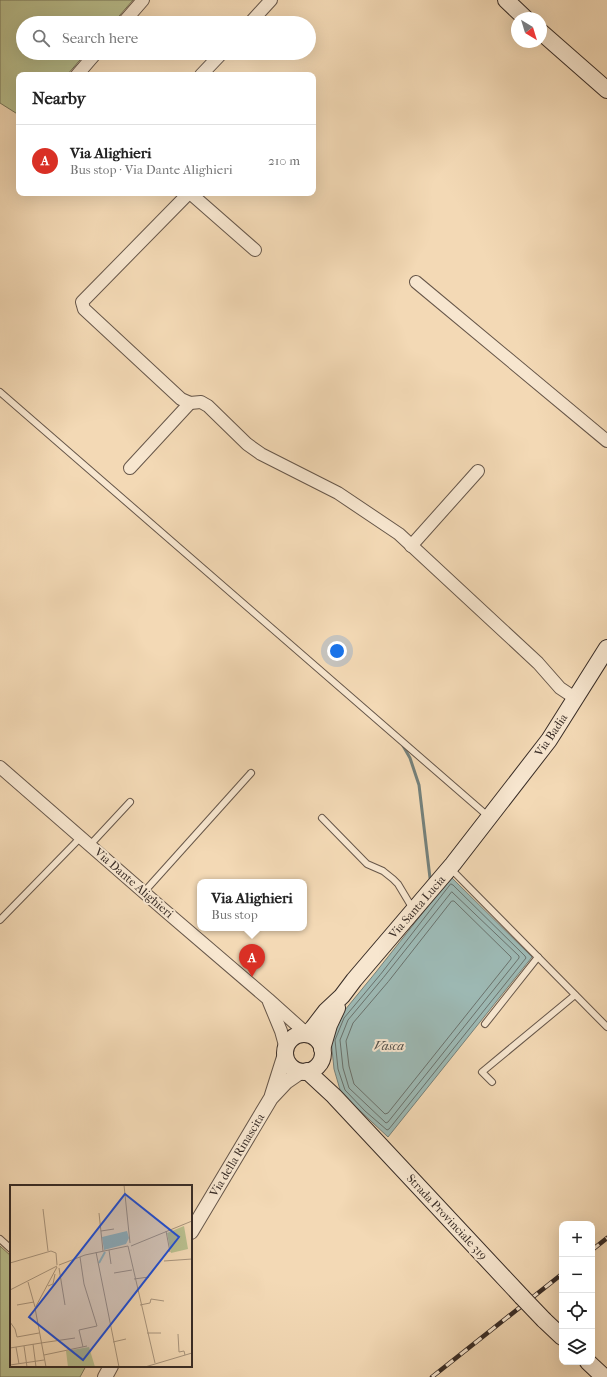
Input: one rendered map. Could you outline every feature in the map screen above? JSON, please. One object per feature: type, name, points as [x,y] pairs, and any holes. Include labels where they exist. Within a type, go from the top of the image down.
[{"type":"main road","points":[[506,0],[519,12]]},
{"type":"main road","points":[[547,37],[607,90]]},
{"type":"main road","name":"Via Badia","points":[[490,818],[549,740],[607,648]]},
{"type":"main road","name":"Via Santa Lucia","points":[[307,1034],[342,996],[450,868],[490,818]]},
{"type":"main road","name":"Via Santa Lucia","points":[[322,1054],[329,1025],[342,996]]},
{"type":"main road","points":[[322,1054],[316,1067],[304,1071],[297,1070],[289,1064],[285,1051],[293,1038],[302,1034],[315,1037],[318,1040],[322,1054],[334,1096]]},
{"type":"main road","name":"Strada Provinciale 319","points":[[304,1071],[334,1096],[522,1297],[559,1334]]},
{"type":"main road","points":[[591,1365],[604,1377]]},
{"type":"street","points":[[129,16],[143,0]]},
{"type":"street","points":[[256,16],[271,0]]},
{"type":"street","points":[[80,72],[90,60]]},
{"type":"street","points":[[204,72],[215,60]]},
{"type":"street","points":[[186,196],[82,302],[84,309],[181,399],[190,403],[201,402],[208,406],[247,444],[261,454],[338,493],[399,534],[538,663],[560,688],[575,698]]},
{"type":"street","points":[[193,196],[255,250]]},
{"type":"street","points":[[416,282],[607,441]]},
{"type":"street","points":[[130,468],[190,403]]},
{"type":"street","points":[[411,546],[478,471]]},
{"type":"street","name":"Via Dante Alighieri","points":[[0,767],[307,1034]]},
{"type":"street","name":"Via Dante Alighieri","points":[[268,999],[281,1031],[285,1051]]},
{"type":"street","name":"Via della Rinascita","points":[[271,1098],[285,1051]]},
{"type":"street","name":"Via della Rinascita","points":[[192,1230],[271,1098],[286,1082],[304,1071]]},
{"type":"street","points":[[105,1377],[110,1367]]},
{"type":"lane","points":[[0,392],[490,818]]},
{"type":"lane","points":[[144,892],[252,773]]},
{"type":"lane","points":[[0,920],[130,802]]},
{"type":"lane","points":[[322,818],[367,864],[394,878],[414,910]]},
{"type":"lane","points":[[450,868],[607,1027]]},
{"type":"lane","points":[[485,1024],[538,957]]},
{"type":"lane","points":[[492,1082],[482,1072],[575,995]]},
{"type":"lane","points":[[0,1239],[10,1248]]},
{"type":"green space","points":[[0,0],[133,0],[119,16],[16,16],[16,60],[80,60],[70,72],[16,72],[16,113],[0,103]]},
{"type":"green space","points":[[0,1246],[10,1255],[10,1367],[85,1367],[80,1377],[0,1377]]},
{"type":"water","name":"Vasca","points":[[451,877],[532,957],[388,1137],[341,1093],[334,1069],[331,1039],[340,1016]]},
{"type":"waterway","points":[[402,744],[410,758],[419,785],[430,878]]},
{"type":"railway","points":[[595,1248],[607,1238]]},
{"type":"railway","points":[[432,1377],[559,1276]]},
{"type":"place","name":"Via Alighieri","points":[[252,977]]}]
